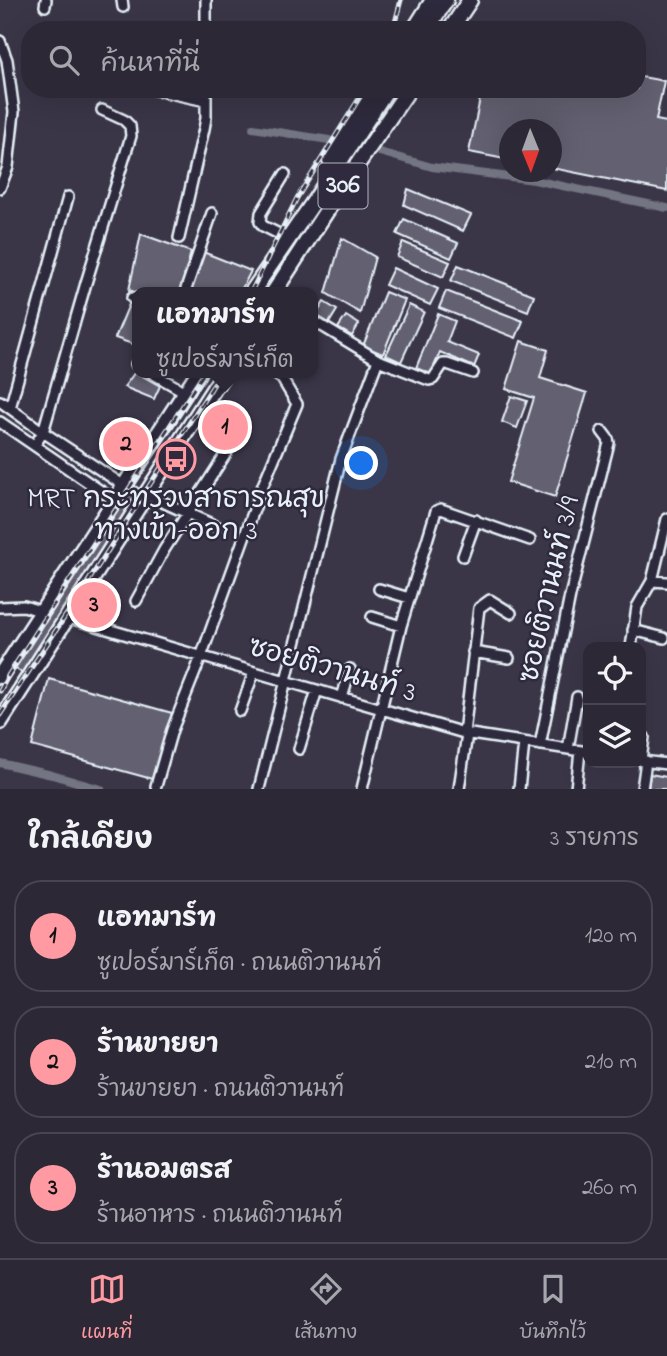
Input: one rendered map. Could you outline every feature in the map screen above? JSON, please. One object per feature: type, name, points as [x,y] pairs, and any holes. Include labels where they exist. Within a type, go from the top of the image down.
[{"type":"main road","points":[[420,21],[433,0]]},
{"type":"main road","points":[[432,21],[446,0]]},
{"type":"main road","points":[[444,21],[457,0]]},
{"type":"main road","points":[[456,21],[470,0]]},
{"type":"main road","name":"306","points":[[274,259],[283,236],[369,98]]},
{"type":"main road","name":"306","points":[[255,287],[381,98]]},
{"type":"main road","name":"306","points":[[278,287],[316,215],[393,98]]},
{"type":"main road","name":"306","points":[[278,287],[403,98]]},
{"type":"main road","points":[[0,676],[195,378]]},
{"type":"main road","points":[[0,722],[220,378]]},
{"type":"main road","points":[[114,500],[133,512]]},
{"type":"street","points":[[206,0],[206,21]]},
{"type":"street","points":[[0,41],[7,60],[14,112],[8,167],[0,188]]},
{"type":"street","points":[[189,98],[206,102]]},
{"type":"street","points":[[178,238],[204,129],[206,98]]},
{"type":"street","points":[[35,445],[43,432],[131,136],[130,126],[124,120],[102,110]]},
{"type":"street","points":[[283,236],[260,222],[261,214],[285,174]]},
{"type":"street","points":[[10,408],[68,197]]},
{"type":"street","points":[[187,287],[212,213]]},
{"type":"street","points":[[318,323],[377,360],[429,380],[433,379],[443,364],[473,373]]},
{"type":"street","points":[[259,789],[340,464],[377,360]]},
{"type":"street","points":[[161,378],[185,392]]},
{"type":"street","points":[[156,786],[172,730],[263,485],[297,404],[281,378]]},
{"type":"street","points":[[0,401],[123,485]]},
{"type":"street","points":[[0,422],[114,500]]},
{"type":"street","name":"ซอยติวานนท์ 3/9","points":[[540,745],[570,596],[608,446],[608,439],[602,431]]},
{"type":"street","points":[[136,601],[164,550],[227,452]]},
{"type":"street","points":[[145,494],[218,527]]},
{"type":"street","points":[[362,789],[401,625],[436,511],[441,509],[530,540]]},
{"type":"street","points":[[632,642],[637,607],[652,580],[667,519]]},
{"type":"street","points":[[463,556],[476,520]]},
{"type":"street","points":[[652,580],[667,582]]},
{"type":"street","points":[[379,589],[409,598]]},
{"type":"street","points":[[459,789],[480,607],[490,600],[511,613]]},
{"type":"street","points":[[0,607],[24,606],[43,612]]},
{"type":"street","name":"ซอยติวานนท์ 3","points":[[66,617],[466,733],[583,752]]},
{"type":"street","points":[[372,617],[401,625]]},
{"type":"street","points":[[634,630],[664,638]]},
{"type":"street","points":[[473,652],[509,658]]},
{"type":"street","points":[[342,698],[351,670]]},
{"type":"street","points":[[240,711],[254,672]]},
{"type":"street","points":[[299,749],[317,690]]},
{"type":"street","points":[[568,749],[577,696]]},
{"type":"street","points":[[519,789],[524,743]]},
{"type":"street","points":[[576,789],[583,757]]},
{"type":"street","points":[[646,761],[667,764]]},
{"type":"street","points":[[642,789],[643,768]]},
{"type":"building","points":[[646,78],[664,81],[656,120],[667,122],[667,191],[562,170],[562,119],[499,119],[499,158],[469,152],[480,98],[646,98]]},
{"type":"building","points":[[408,189],[471,215],[463,231],[404,205]]},
{"type":"building","points":[[404,219],[458,243],[451,258],[397,234]]},
{"type":"building","points":[[141,234],[191,252],[181,287],[132,287],[132,291],[129,290]]},
{"type":"building","points":[[342,238],[375,257],[360,313],[326,293]]},
{"type":"building","points":[[403,242],[450,262],[443,277],[397,257]]},
{"type":"building","points":[[203,252],[251,271],[243,287],[192,287]]},
{"type":"building","points":[[458,265],[534,295],[528,311],[451,281]]},
{"type":"building","points":[[393,268],[438,289],[430,305],[385,285]]},
{"type":"building","points":[[446,291],[523,321],[516,338],[439,308]]},
{"type":"building","points":[[385,292],[405,300],[383,354],[363,346]]},
{"type":"building","points":[[130,302],[132,302],[132,344],[115,338]]},
{"type":"building","points":[[324,302],[337,310],[329,323],[318,316]]},
{"type":"building","points":[[409,305],[424,312],[401,362],[386,355]]},
{"type":"building","points":[[438,314],[455,321],[447,342],[479,355],[474,367],[440,352],[431,374],[416,368]]},
{"type":"building","points":[[346,316],[359,324],[352,336],[338,328]]},
{"type":"building","points":[[521,341],[548,350],[540,378],[587,393],[555,497],[508,482],[534,398],[506,389]]},
{"type":"building","points":[[132,376],[146,378],[160,386],[154,399],[124,387]]},
{"type":"building","points":[[511,396],[527,401],[517,428],[502,422]]},
{"type":"building","points":[[129,482],[149,495],[30,678],[10,665]]},
{"type":"building","points":[[49,679],[172,713],[152,779],[32,746]]},
{"type":"building","points":[[650,774],[667,777],[667,789],[648,789]]},
{"type":"waterway","points":[[253,128],[329,140]]},
{"type":"waterway","points":[[376,151],[432,167],[534,180],[667,208]]},
{"type":"waterway","points":[[0,763],[101,789]]},
{"type":"railway","points":[[395,21],[401,0]]},
{"type":"railway","points":[[253,287],[297,198],[359,98]]},
{"type":"railway","points":[[0,691],[201,378]]},
{"type":"railway","points":[[0,715],[218,378]]},
{"type":"place","name":"แอทมาร์ท","points":[[225,427]]},
{"type":"place","name":"ร้านขายยา","points":[[126,444]]},
{"type":"place","name":"MRT กระทรวงสาธารณสุข ทางเข้า-ออก 3","points":[[176,459]]},
{"type":"place","name":"ร้านอมตรส","points":[[94,605]]}]
